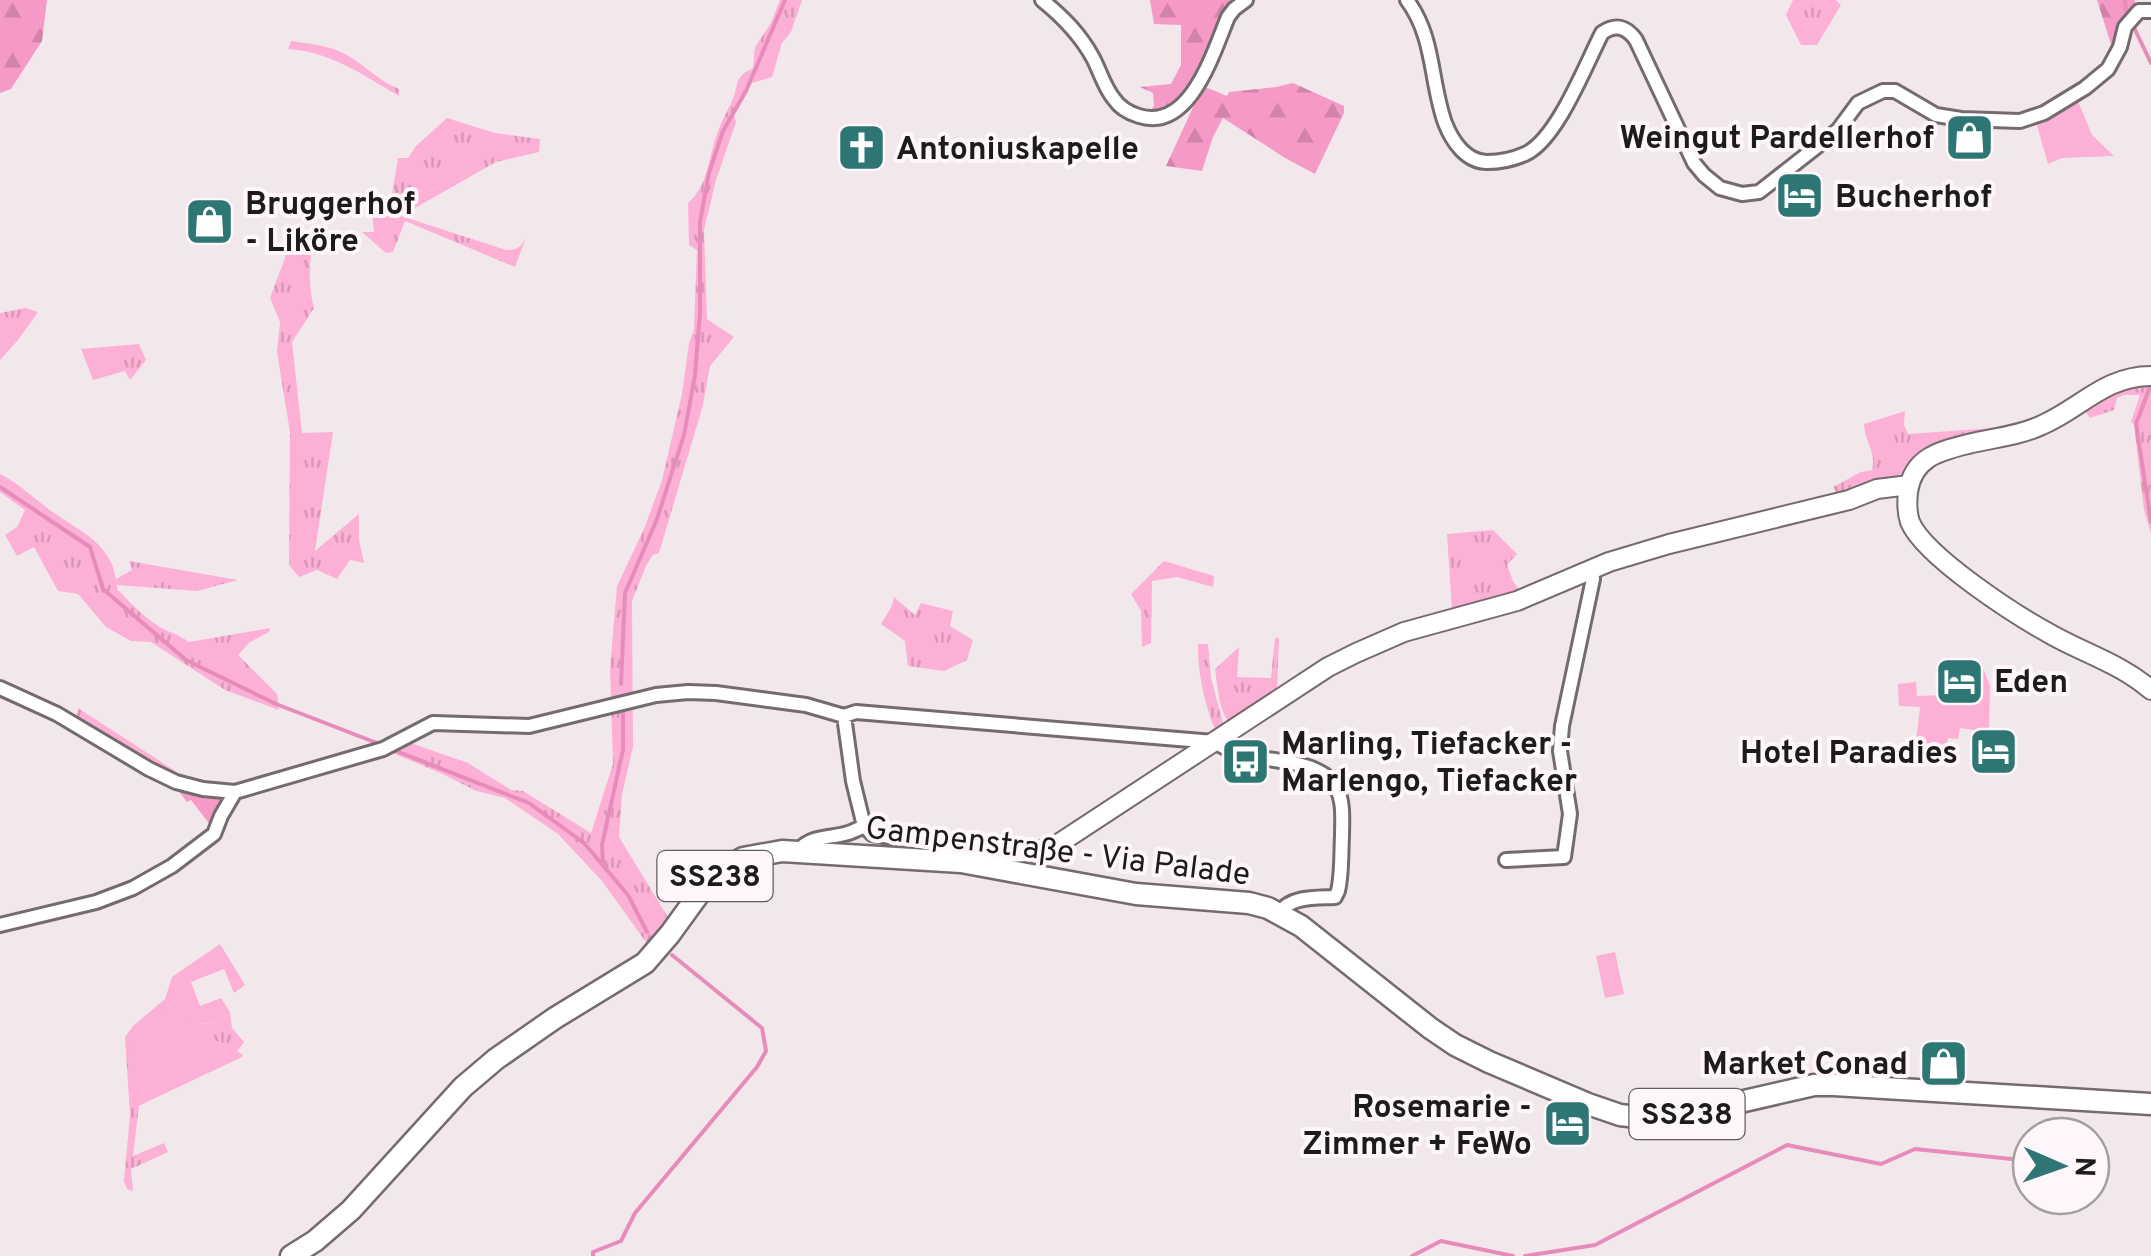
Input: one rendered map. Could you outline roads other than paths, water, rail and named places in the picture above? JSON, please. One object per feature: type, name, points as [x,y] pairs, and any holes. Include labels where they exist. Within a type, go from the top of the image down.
[{"type":"main road","name":"Gampenstraße - Via Palade","points":[[291,1256],[316,1241],[351,1210],[462,1087],[496,1058],[555,1018],[645,963],[708,883],[744,858],[762,853],[962,856],[1136,894],[1249,902],[1278,912],[1301,926],[1455,1045],[1620,1115],[1654,1119],[1834,1084],[2151,1104]]},
{"type":"street","points":[[1042,0],[1080,36],[1115,101],[1130,114],[1155,120],[1168,116],[1186,101],[1203,76],[1228,18],[1246,0]]},
{"type":"street","points":[[1407,0],[1423,26],[1448,131],[1462,150],[1478,161],[1500,161],[1536,146],[1567,106],[1602,33],[1620,26],[1636,40],[1694,164],[1720,188],[1742,194],[1759,192],[1838,130],[1858,103],[1883,91],[1895,91],[1936,115],[1961,119],[2020,121],[2044,113],[2108,69],[2129,22],[2139,11],[2151,11]]},
{"type":"street","points":[[2151,376],[2130,377],[2110,384],[2042,425],[1932,454],[1921,464],[1908,491],[1910,521],[1944,560],[2052,636],[2118,666],[2151,690]]},
{"type":"street","points":[[844,716],[864,826],[872,834],[962,856],[1040,852],[1055,846],[1328,668],[1404,632],[1517,601],[1592,568],[1669,544],[1849,500],[1908,491]]},
{"type":"street","points":[[1506,860],[1564,856],[1570,814],[1561,764],[1562,726],[1593,579],[1592,568]]},
{"type":"street","points":[[0,688],[57,714],[176,782],[236,792],[384,749],[433,723],[528,726],[656,695],[688,692],[806,704],[844,716],[856,712],[1214,742],[1245,756],[1314,770],[1329,777],[1337,788],[1342,802],[1338,891],[1334,896],[1284,904],[1278,912]]},
{"type":"street","points":[[0,925],[96,902],[134,888],[172,866],[214,834],[236,792]]},
{"type":"street","points":[[798,851],[815,839],[864,826]]},
{"type":"waterway","points":[[621,684],[625,593],[657,519],[684,435],[695,375],[700,222],[709,173],[723,131],[746,91],[785,0]]},
{"type":"waterway","points":[[2125,0],[2126,11],[2151,63]]},
{"type":"waterway","points":[[2150,387],[2136,424],[2151,522]]},
{"type":"waterway","points":[[0,487],[90,547],[103,589],[186,660],[276,704],[382,745]]},
{"type":"waterway","points":[[603,866],[602,845],[623,750],[623,713]]},
{"type":"waterway","points":[[391,749],[529,803],[584,843],[628,895],[647,932]]},
{"type":"waterway","points":[[593,1256],[593,1252],[621,1241],[635,1213],[757,1067],[766,1051],[762,1028],[672,955]]},
{"type":"waterway","points":[[1525,1256],[1595,1245],[1787,1145],[1881,1164],[1915,1149],[2011,1159]]},
{"type":"waterway","points":[[1412,1256],[1441,1241],[1513,1256]]},
{"type":"place","name":"Weingut Pardellerhof","points":[[1969,137]]},
{"type":"place","name":"Antoniuskapelle","points":[[861,148]]},
{"type":"place","name":"Bucherhof","points":[[1800,196]]},
{"type":"place","name":"Bruggerhof - Liköre","points":[[210,221]]},
{"type":"place","name":"Eden","points":[[1959,681]]},
{"type":"place","name":"Hotel Paradies","points":[[1993,752]]},
{"type":"place","name":"Marling, Tiefacker - Marlengo, Tiefacker","points":[[1246,761]]},
{"type":"place","name":"Market Conad","points":[[1943,1063]]},
{"type":"place","name":"Rosemarie - Zimmer + FeWo","points":[[1567,1124]]}]
